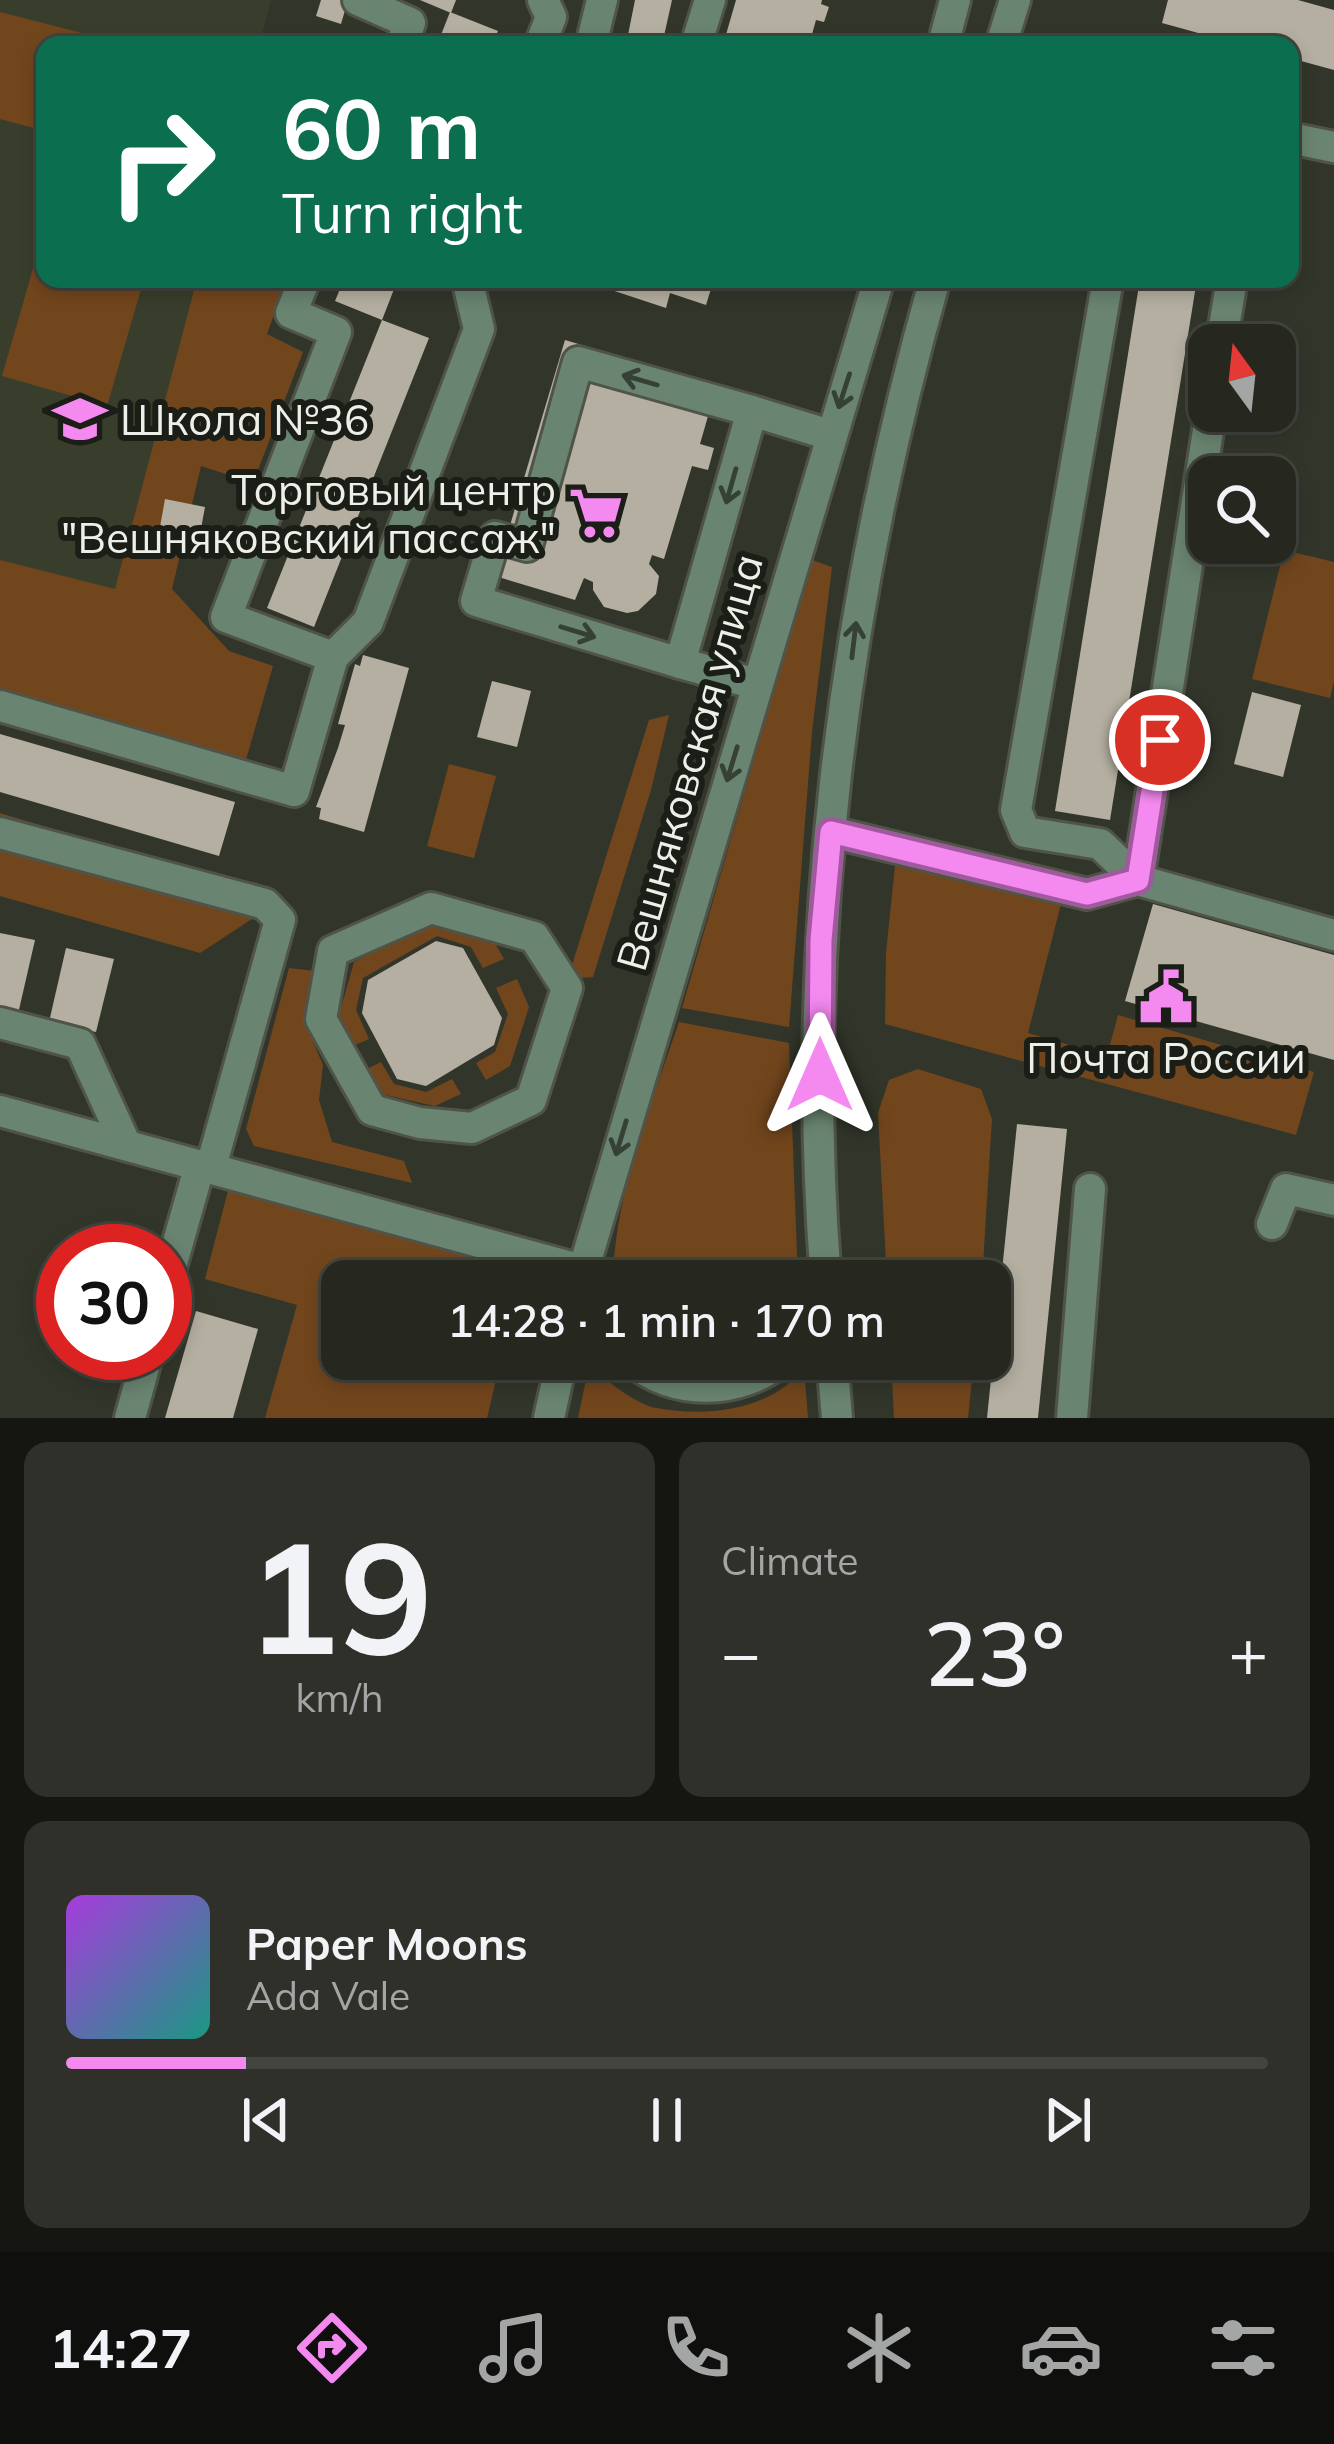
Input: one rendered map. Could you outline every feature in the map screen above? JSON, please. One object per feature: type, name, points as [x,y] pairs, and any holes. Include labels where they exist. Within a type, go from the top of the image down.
[{"type":"street","points":[[358,0],[410,22],[405,36]]},
{"type":"street","points":[[542,36],[550,16],[543,0]]},
{"type":"street","points":[[592,36],[602,0]]},
{"type":"street","points":[[699,36],[710,0]]},
{"type":"street","points":[[945,36],[955,0]]},
{"type":"street","points":[[1003,36],[1015,0]]},
{"type":"street","points":[[1299,140],[1334,147]]},
{"type":"street","points":[[301,288],[291,313],[336,332],[226,617],[333,657]]},
{"type":"street","points":[[0,706],[294,791],[333,657],[368,622],[479,329],[469,288]]},
{"type":"street","name":"Вешняковская улица","points":[[587,1260],[876,288]]},
{"type":"street","points":[[825,1260],[819,1040],[821,940],[831,832],[854,630],[875,516],[932,288]]},
{"type":"street","points":[[1106,288],[1016,810],[1025,832],[1100,844],[1138,880],[1334,935]]},
{"type":"street","points":[[1224,324],[1230,288]]},
{"type":"street","points":[[756,684],[476,601],[495,538],[527,546],[578,362],[830,435]]},
{"type":"street","points":[[680,663],[752,411]]},
{"type":"street","points":[[1138,880],[1208,432]]},
{"type":"street","points":[[831,832],[1087,894],[1138,880]]},
{"type":"street","points":[[0,833],[265,904],[280,920],[187,1224]]},
{"type":"street","points":[[431,908],[534,937],[567,988],[561,1013],[531,1100],[472,1128],[420,1123],[372,1110],[321,1019],[333,951],[431,908]]},
{"type":"street","points":[[0,1023],[80,1044],[126,1145]]},
{"type":"street","points":[[0,1111],[524,1260]]},
{"type":"street","points":[[1072,1418],[1090,1189]]},
{"type":"street","points":[[1272,1224],[1286,1189],[1334,1200]]},
{"type":"street","points":[[130,1418],[141,1380]]},
{"type":"street","points":[[549,1418],[557,1380]]},
{"type":"street","points":[[667,1380],[687,1387],[733,1385],[743,1380]]},
{"type":"street","points":[[834,1380],[837,1418]]},
{"type":"shaded area","name":"Школа №36","points":[[0,0],[271,0],[261,36],[36,36],[36,288],[195,288],[115,590],[0,560]]},
{"type":"shaded area","points":[[0,12],[93,36],[36,36],[36,129],[0,119]]},
{"type":"shaded area","points":[[36,258],[36,288],[141,288],[107,406],[2,376]]},
{"type":"shaded area","points":[[195,288],[284,288],[267,334],[303,352],[253,483],[201,466],[172,589],[229,651],[273,666],[245,763],[0,693],[0,560],[115,589]]},
{"type":"shaded area","points":[[1296,553],[1334,562],[1330,698],[1252,679],[1281,564],[1296,564]]},
{"type":"shaded area","points":[[812,560],[832,567],[812,732],[789,1027],[682,1008]]},
{"type":"shaded area","points":[[669,715],[651,790],[593,977],[581,978],[572,965],[649,720]]},
{"type":"shaded area","points":[[449,764],[496,776],[474,858],[427,846]]},
{"type":"shaded area","points":[[0,813],[201,875],[258,883],[252,919],[200,953],[0,896]]},
{"type":"shaded area","points":[[896,857],[1063,896],[1028,1033],[1107,1056],[1118,1015],[1314,1072],[1296,1135],[885,1024],[886,952]]},
{"type":"shaded area","points":[[432,921],[490,934],[504,959],[483,968],[471,947],[437,936],[363,978],[356,1010],[369,1039],[353,1046],[339,1015],[354,962]]},
{"type":"shaded area","points":[[289,968],[315,971],[306,1025],[323,1065],[319,1100],[332,1142],[404,1161],[412,1183],[254,1146],[246,1129]]},
{"type":"shaded area","points":[[517,979],[529,1007],[510,1066],[486,1080],[476,1063],[495,1052],[508,1014],[496,988]]},
{"type":"shaded area","points":[[679,1022],[789,1043],[796,1260],[614,1260],[627,1183]]},
{"type":"shaded area","points":[[381,1062],[394,1084],[426,1092],[452,1079],[461,1094],[435,1106],[381,1094],[367,1069]]},
{"type":"shaded area","points":[[918,1069],[981,1089],[992,1119],[983,1260],[886,1260],[878,1113],[889,1080]]},
{"type":"shaded area","points":[[230,1183],[482,1260],[321,1260],[321,1380],[496,1380],[487,1418],[265,1418],[297,1305],[205,1279]]},
{"type":"shaded area","points":[[586,1380],[607,1380],[651,1407],[692,1412],[754,1403],[793,1380],[805,1380],[808,1418],[578,1418]]},
{"type":"shaded area","points":[[892,1380],[972,1380],[968,1418],[894,1418]]},
{"type":"building","points":[[321,0],[348,0],[341,24],[316,16]]},
{"type":"building","points":[[420,0],[456,0],[451,13]]},
{"type":"building","points":[[635,0],[672,0],[664,36],[628,36]]},
{"type":"building","points":[[736,0],[822,0],[829,7],[824,22],[816,20],[812,36],[726,36]]},
{"type":"building","points":[[1168,0],[1298,0],[1334,10],[1334,70],[1299,60],[1299,36],[1209,36],[1162,23]]},
{"type":"building","points":[[450,12],[498,31],[496,36],[441,36]]},
{"type":"building","points":[[340,288],[394,288],[382,320],[335,301]]},
{"type":"building","points":[[605,288],[711,288],[706,305],[670,293],[666,308]]},
{"type":"building","points":[[1139,288],[1196,288],[1188,324],[1110,820],[1055,811]]},
{"type":"building","points":[[382,320],[429,338],[314,627],[267,608]]},
{"type":"building","name":"Торговый центр \"Вешняковский пассаж\"","points":[[565,340],[717,385],[700,444],[714,448],[708,470],[692,466],[664,559],[652,555],[649,564],[659,576],[656,594],[638,611],[604,607],[593,582],[584,578],[575,600],[495,576]]},
{"type":"building","points":[[165,499],[205,507],[200,534],[160,527]]},
{"type":"building","points":[[363,655],[409,668],[364,832],[319,819],[321,808],[316,807],[345,725],[338,724],[355,664],[360,666]]},
{"type":"building","points":[[492,681],[531,691],[517,747],[477,737]]},
{"type":"building","points":[[1252,692],[1301,705],[1283,777],[1234,764]]},
{"type":"building","points":[[0,734],[235,802],[219,856],[0,792]]},
{"type":"building","points":[[1153,904],[1334,955],[1334,1060],[1125,1001]]},
{"type":"building","points":[[0,933],[35,940],[18,1014],[0,1010]]},
{"type":"building","points":[[436,941],[463,948],[502,1018],[494,1045],[426,1086],[397,1079],[362,1013],[368,980]]},
{"type":"building","points":[[66,948],[114,959],[96,1032],[49,1022]]},
{"type":"building","points":[[1017,1124],[1067,1129],[1038,1418],[987,1418],[991,1380],[1011,1380],[1011,1260],[1003,1260]]},
{"type":"building","points":[[196,1311],[258,1329],[233,1418],[165,1418],[176,1380],[192,1380]]},
{"type":"place","name":"Школа №36","points":[[80,419]]},
{"type":"place","name":"Торговый центр \"Вешняковский пассаж\"","points":[[596,513]]},
{"type":"place","name":"Почта России","points":[[1166,997]]},
{"type":"route","points":[[820,1075],[821,940],[831,832],[1087,894],[1138,880],[1160,740]]}]
